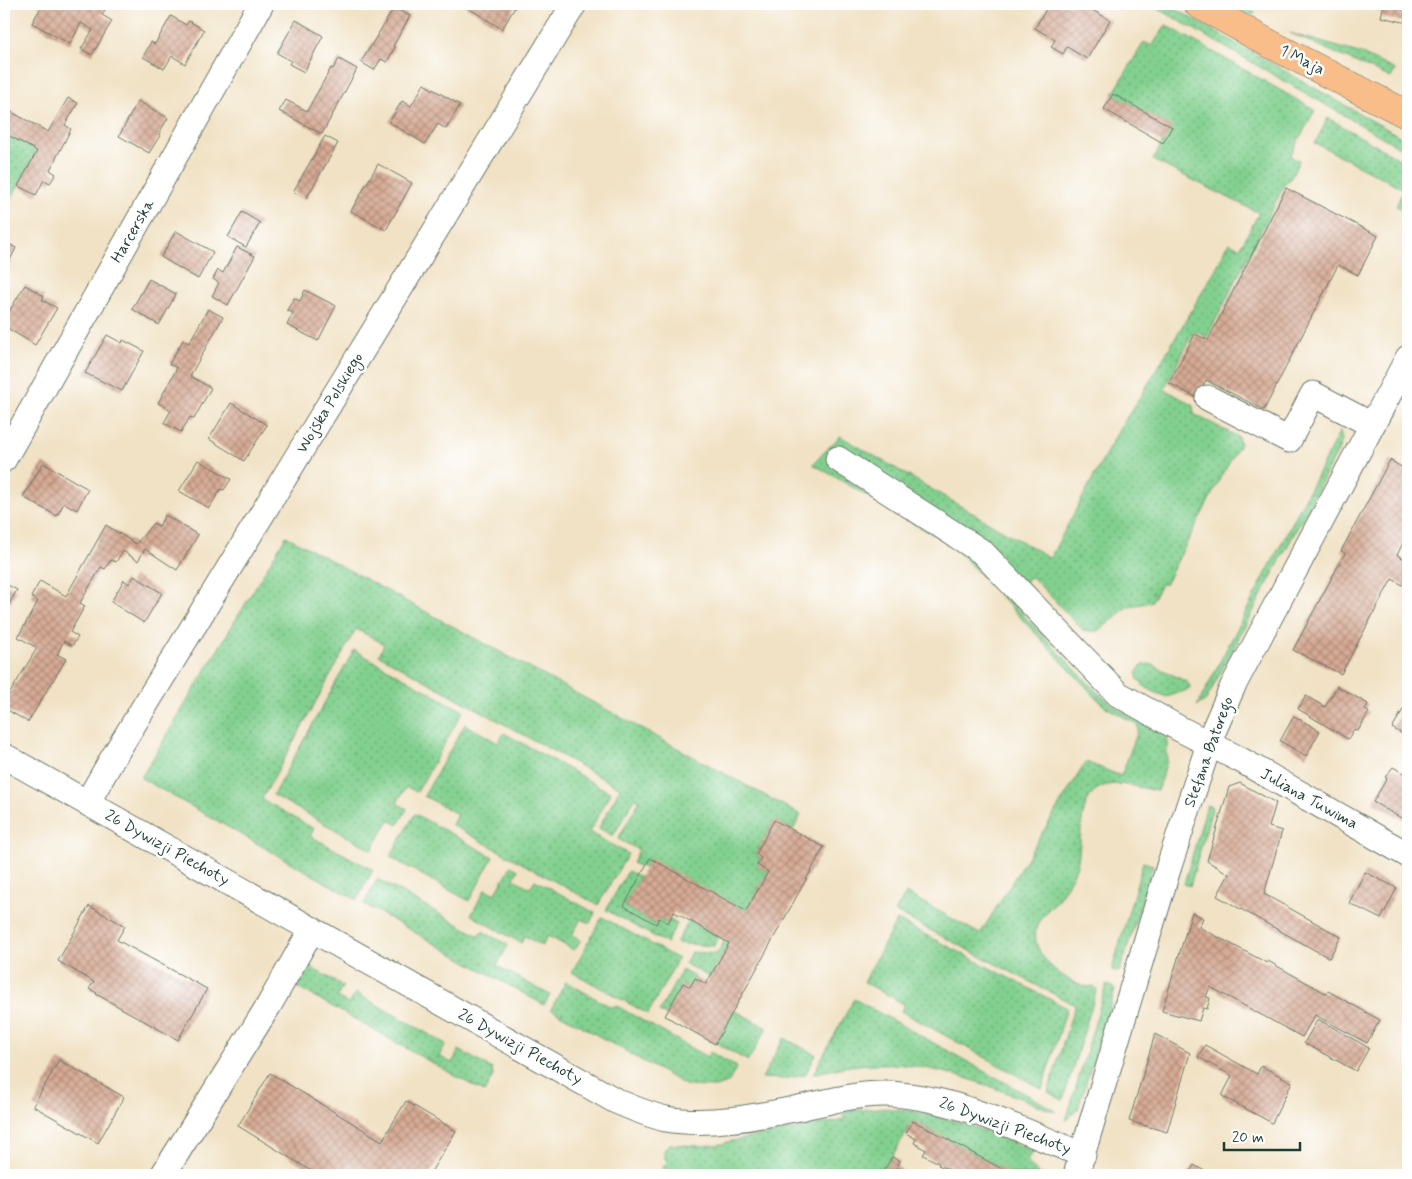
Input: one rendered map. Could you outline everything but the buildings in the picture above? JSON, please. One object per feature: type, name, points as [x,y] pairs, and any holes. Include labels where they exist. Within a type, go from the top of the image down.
[{"type":"main road","name":"1 Maja","points":[[1198,4],[1265,42],[1408,115]]},
{"type":"street","name":"Harcerska","points":[[4,459],[261,4]]},
{"type":"street","name":"Wojska Polskiego","points":[[87,803],[574,4]]},
{"type":"street","name":"Stefana Batorego","points":[[1079,1165],[1170,866],[1216,723],[1233,686],[1408,358]]},
{"type":"street","points":[[1208,398],[1289,440],[1313,394],[1372,425]]},
{"type":"street","name":"Juliana Tuwima","points":[[838,459],[982,552],[1118,694],[1408,855]]},
{"type":"street","name":"26 Dywizji Piechoty","points":[[4,756],[616,1100],[651,1114],[666,1119],[706,1121],[748,1117],[856,1096],[885,1094],[916,1096],[944,1102],[964,1109],[1079,1165]]},
{"type":"street","points":[[163,1175],[269,1005],[312,929]]},
{"type":"green space","points":[[1150,4],[1167,4],[1408,141],[1408,152]]},
{"type":"green space","points":[[1227,4],[1239,4],[1256,13],[1249,16]]},
{"type":"green space","points":[[1166,25],[1315,110],[1290,156],[1299,161],[1289,181],[1287,180],[1207,337],[1194,331],[1164,389],[1193,405],[1194,414],[1238,437],[1240,444],[1165,585],[1162,583],[1151,602],[1127,607],[1099,631],[1084,631],[1031,576],[1008,599],[1098,693],[1117,708],[1167,737],[1167,761],[1157,791],[1114,784],[1101,787],[1093,793],[1084,811],[1076,869],[1059,898],[1043,915],[1037,926],[1036,941],[1047,962],[1071,981],[1089,987],[1094,986],[1097,989],[1063,1100],[1048,1092],[1075,1005],[895,912],[906,893],[980,934],[1086,762],[1121,776],[1138,731],[1138,725],[1104,706],[954,547],[813,464],[840,436],[1050,558],[1121,426],[1141,396],[1213,274],[1229,243],[1240,248],[1259,213],[1153,160],[1171,127],[1113,94],[1144,42],[1152,46]]},
{"type":"green space","points":[[1290,33],[1362,54],[1395,70],[1391,78]]},
{"type":"green space","points":[[4,110],[46,134],[4,212]]},
{"type":"green space","points":[[1328,118],[1408,164],[1408,212],[1396,206],[1404,189],[1315,143]]},
{"type":"green space","points":[[1340,431],[1342,440],[1339,449],[1206,700],[1197,706]]},
{"type":"green space","points":[[286,536],[801,815],[793,830],[774,820],[756,854],[761,858],[757,865],[768,872],[746,911],[632,863],[639,850],[618,839],[640,800],[635,798],[613,836],[599,828],[620,788],[379,655],[384,644],[356,629],[262,799],[314,829],[310,836],[373,870],[357,900],[141,778]]},
{"type":"green space","points":[[354,650],[463,711],[417,792],[406,787],[397,803],[407,809],[398,825],[389,820],[372,850],[273,795]]},
{"type":"green space","points":[[1148,664],[1187,682],[1190,689],[1167,697],[1146,688],[1138,680],[1137,675],[1140,668]]},
{"type":"green space","points":[[465,724],[498,743],[504,733],[611,793],[589,832],[628,854],[598,905],[452,825],[457,814],[424,796]]},
{"type":"green space","points":[[1207,805],[1211,806],[1212,809],[1190,886],[1184,884]]},
{"type":"green space","points":[[415,814],[493,857],[469,901],[390,857]]},
{"type":"green space","points":[[1143,862],[1153,865],[1120,971],[1117,972],[1112,970]]},
{"type":"green space","points":[[511,866],[518,870],[514,879],[530,888],[535,880],[595,913],[590,923],[581,919],[572,935],[581,940],[574,950],[548,936],[542,946],[525,936],[521,943],[471,915],[485,889],[495,894]]},
{"type":"green space","points":[[628,871],[640,877],[624,906],[655,924],[659,918],[668,923],[670,920],[677,924],[666,943],[606,910]]},
{"type":"green space","points":[[377,879],[479,936],[482,931],[508,945],[497,966],[550,995],[544,1005],[364,904]]},
{"type":"green space","points":[[602,917],[678,959],[648,1014],[572,972]]},
{"type":"green space","points":[[689,920],[719,937],[714,946],[676,943]]},
{"type":"green space","points":[[897,920],[1067,1008],[1042,1089],[901,1011],[904,1004],[864,982]]},
{"type":"green space","points":[[725,940],[729,943],[710,977],[685,964],[691,952],[717,954]]},
{"type":"green space","points":[[307,965],[343,986],[337,997],[349,1004],[356,993],[446,1044],[439,1056],[452,1063],[459,1050],[492,1069],[493,1076],[484,1092],[294,985]]},
{"type":"green space","points":[[682,970],[695,977],[690,987],[666,1015],[659,1012]]},
{"type":"green space","points":[[566,982],[613,1008],[615,1005],[707,1057],[710,1052],[737,1067],[728,1083],[715,1087],[687,1086],[551,1009]]},
{"type":"green space","points":[[1106,985],[1113,987],[1115,990],[1078,1109],[1066,1121]]},
{"type":"green space","points":[[854,999],[1055,1110],[1055,1112],[981,1083],[929,1069],[877,1064],[850,1066],[813,1074]]},
{"type":"green space","points":[[734,1010],[767,1028],[748,1061],[716,1043]]},
{"type":"green space","points":[[784,1038],[816,1055],[805,1075],[783,1079],[762,1078]]},
{"type":"green space","points":[[876,1108],[897,1109],[937,1116],[976,1128],[1014,1143],[1033,1151],[1027,1161],[1039,1175],[1013,1175],[913,1121],[881,1175],[673,1175],[662,1169],[667,1162],[664,1150],[670,1144],[699,1146],[724,1144],[844,1120],[842,1112]]}]
